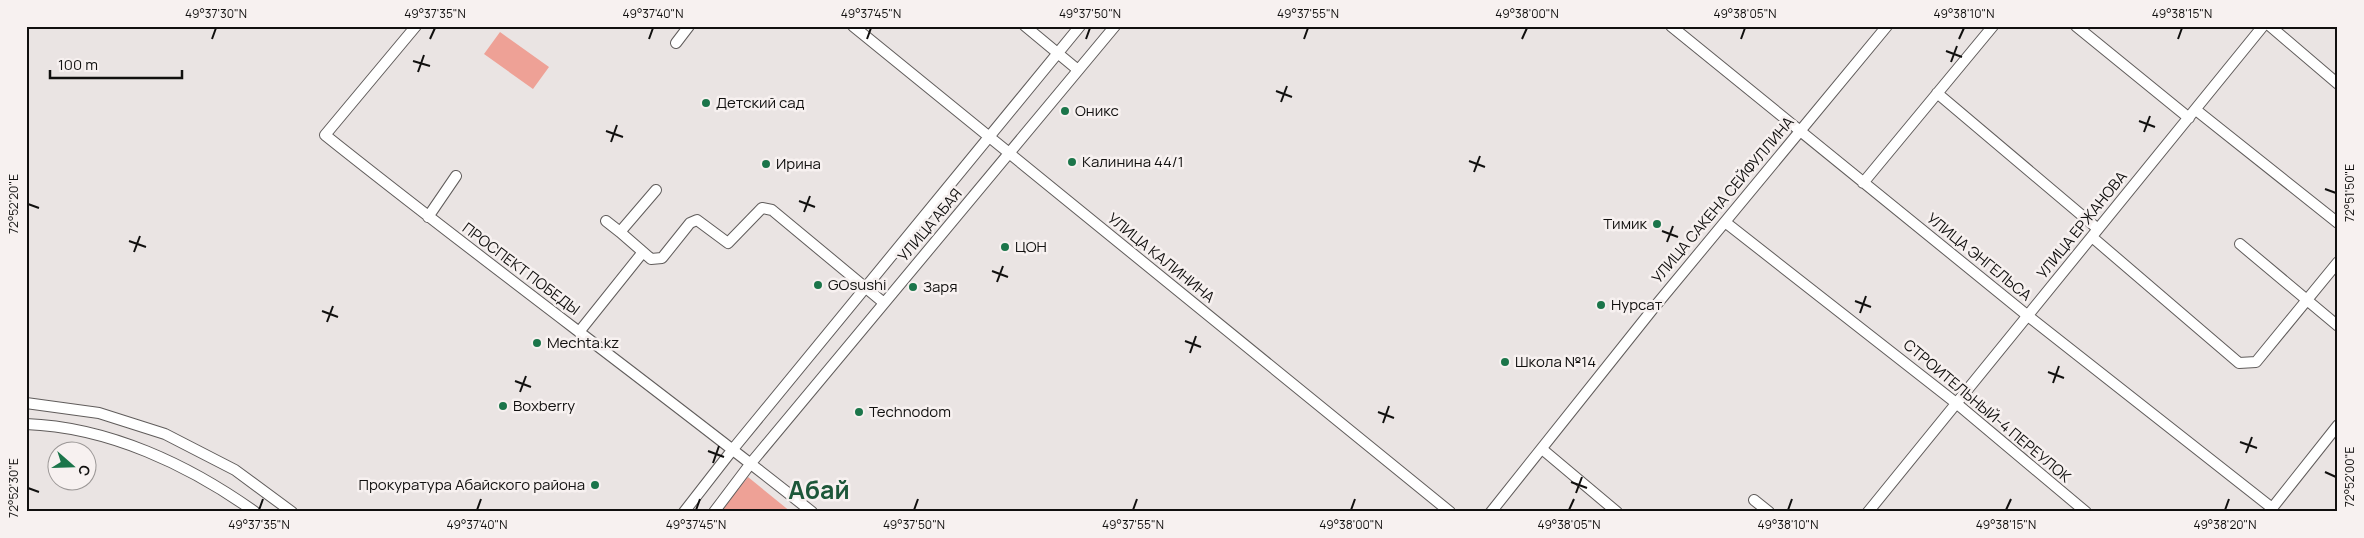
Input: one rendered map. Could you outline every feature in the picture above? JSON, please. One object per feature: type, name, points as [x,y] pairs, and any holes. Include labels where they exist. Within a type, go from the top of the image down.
[{"type":"street","name":"ПРОСПЕКТ ПОБЕДЫ","points":[[416,26],[325,135],[428,217],[751,463],[812,512]]},
{"type":"street","points":[[676,43],[689,26]]},
{"type":"street","name":"УЛИЦА КАЛИНИНА","points":[[853,26],[1450,512]]},
{"type":"street","points":[[1025,26],[1078,70]]},
{"type":"street","name":"УЛИЦА АБАЯ","points":[[684,512],[732,449],[990,138],[1080,26]]},
{"type":"street","name":"УЛИЦА АБАЯ","points":[[714,512],[751,463],[1115,26]]},
{"type":"street","name":"УЛИЦА ЭНГЕЛЬСА","points":[[1671,26],[1799,132],[2270,510]]},
{"type":"street","name":"УЛИЦА САКЕНА СЕЙФУЛЛИНА","points":[[1491,512],[1652,310],[1887,26]]},
{"type":"street","points":[[1863,183],[1993,26]]},
{"type":"street","points":[[2076,26],[2189,118]]},
{"type":"street","name":"УЛИЦА ЕРЖАНОВА","points":[[1868,512],[2263,26]]},
{"type":"street","points":[[2270,26],[2338,84]]},
{"type":"street","points":[[1938,93],[2240,363],[2256,362],[2338,262]]},
{"type":"street","points":[[2196,110],[2338,223]]},
{"type":"street","points":[[428,217],[456,176]]},
{"type":"street","points":[[620,232],[656,190]]},
{"type":"street","points":[[606,221],[651,259],[662,258],[690,223],[696,220],[728,243],[762,208],[767,208],[772,210],[884,303]]},
{"type":"street","name":"СТРОИТЕЛЬНЫЙ-4 ПЕРЕУЛОК","points":[[1725,222],[1956,403],[2086,512]]},
{"type":"street","points":[[2240,244],[2338,326]]},
{"type":"street","points":[[579,332],[643,252]]},
{"type":"street","points":[[26,403],[99,414],[166,434],[235,470],[292,512]]},
{"type":"street","points":[[26,424],[92,434],[155,454],[223,490],[255,512]]},
{"type":"street","points":[[2270,510],[2338,425]]},
{"type":"street","points":[[1542,449],[1617,512]]},
{"type":"street","points":[[1754,500],[1769,512]]},
{"type":"shaded area","points":[[500,32],[549,67],[533,89],[484,54]]},
{"type":"shaded area","points":[[748,477],[791,512],[720,512]]},
{"type":"place","name":"Детский сад","points":[[706,103]]},
{"type":"place","name":"Оникс","points":[[1065,111]]},
{"type":"place","name":"Калинина 44/1","points":[[1072,162]]},
{"type":"place","name":"Ирина","points":[[766,164]]},
{"type":"place","name":"Тимик","points":[[1657,224]]},
{"type":"place","name":"ЦОН","points":[[1005,247]]},
{"type":"place","name":"GOsushi","points":[[818,285]]},
{"type":"place","name":"Заря","points":[[913,287]]},
{"type":"place","name":"Нурсат","points":[[1601,305]]},
{"type":"place","name":"Mechta.kz","points":[[537,343]]},
{"type":"place","name":"Школа №14","points":[[1505,362]]},
{"type":"place","name":"Boxberry","points":[[503,406]]},
{"type":"place","name":"Technodom","points":[[859,412]]},
{"type":"place","name":"Прокуратура Абайского района","points":[[595,485]]},
{"type":"district","name":"Абай","points":[[819,490]]}]
